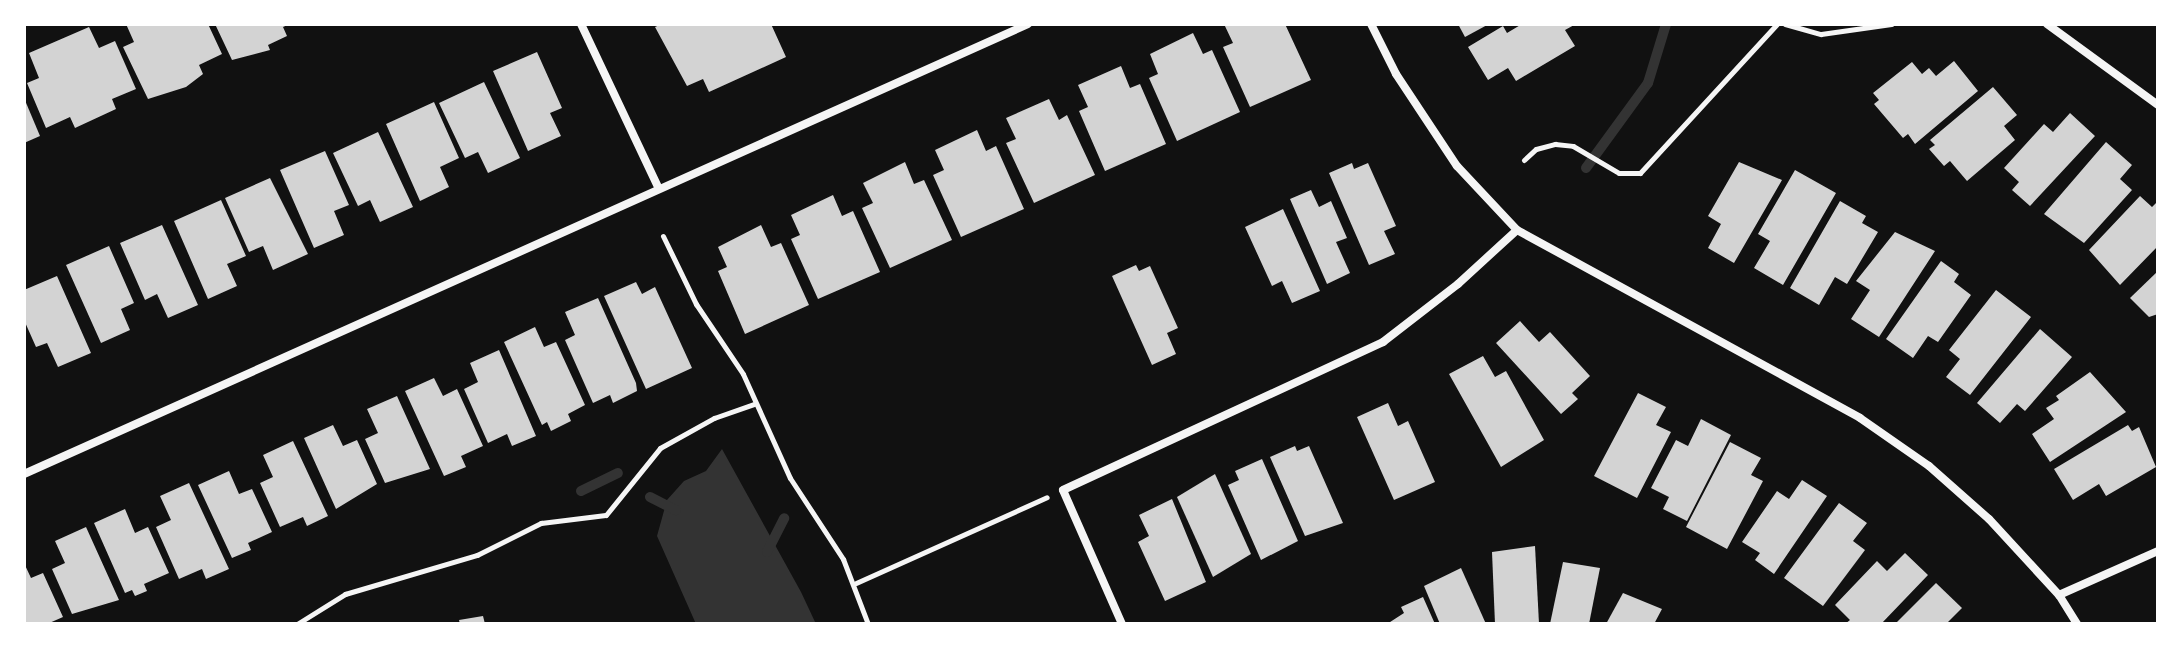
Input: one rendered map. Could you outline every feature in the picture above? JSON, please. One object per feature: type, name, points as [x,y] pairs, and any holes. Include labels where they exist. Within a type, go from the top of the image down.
[{"type":"street","points":[[581,24],[658,187]]},
{"type":"street","points":[[24,474],[658,187],[1028,24]]},
{"type":"street","points":[[1371,24],[1396,74],[1457,166],[1517,230],[1860,418],[1929,466],[1979,510],[2059,595],[2077,624]]},
{"type":"street","points":[[2047,24],[2158,105]]},
{"type":"street","points":[[1122,624],[1063,490],[1383,342],[1458,284],[1517,230]]},
{"type":"street","points":[[2059,595],[2158,551]]},
{"type":"path","points":[[1524,160],[1555,144],[1573,146],[1619,173],[1640,173],[1777,24]]},
{"type":"path","points":[[1785,24],[1821,34],[1891,24]]},
{"type":"path","points":[[663,236],[696,304],[736,361],[790,478],[856,583],[868,624]]},
{"type":"path","points":[[297,624],[345,594],[477,555],[541,523],[606,515],[660,448],[714,418],[754,404]]},
{"type":"path","points":[[856,583],[1063,490]]},
{"type":"shaded area","points":[[722,449],[816,624],[696,624],[657,536],[667,500],[684,481],[706,471]]},
{"type":"building","points":[[126,24],[208,24],[222,54],[199,65],[203,74],[186,87],[148,99],[123,47],[134,42]]},
{"type":"building","points":[[215,24],[290,24],[283,27],[287,36],[268,45],[270,50],[232,60]]},
{"type":"building","points":[[662,24],[771,24],[786,57],[709,92],[703,79],[687,86],[655,27]]},
{"type":"building","points":[[1224,24],[1285,24],[1311,80],[1250,107],[1223,47],[1233,43]]},
{"type":"building","points":[[1458,24],[1489,24],[1465,37]]},
{"type":"building","points":[[1522,24],[1576,24],[1565,30],[1575,46],[1516,81],[1508,68],[1488,80],[1468,47],[1503,26],[1507,33]]},
{"type":"building","points":[[89,27],[99,48],[115,41],[136,89],[112,99],[116,109],[75,128],[70,117],[46,128],[27,83],[39,78],[29,53]]},
{"type":"building","points":[[1193,33],[1203,54],[1212,50],[1240,112],[1177,141],[1149,78],[1158,74],[1150,54]]},
{"type":"building","points":[[537,52],[562,108],[550,113],[561,136],[528,151],[493,71]]},
{"type":"building","points":[[1954,61],[1978,91],[1915,144],[1908,134],[1903,138],[1874,104],[1879,100],[1873,93],[1912,62],[1922,74],[1929,68],[1936,76]]},
{"type":"building","points":[[1121,66],[1130,88],[1140,84],[1166,144],[1105,171],[1079,111],[1088,107],[1078,85]]},
{"type":"building","points":[[484,82],[520,158],[488,173],[478,152],[465,158],[439,103]]},
{"type":"building","points":[[1993,87],[2017,115],[2004,126],[2015,140],[1967,181],[1950,161],[1944,166],[1929,149],[1935,145],[1930,140]]},
{"type":"building","points":[[24,98],[40,136],[24,143]]},
{"type":"building","points":[[1049,99],[1059,120],[1067,115],[1095,175],[1034,203],[1006,143],[1016,139],[1006,118]]},
{"type":"building","points":[[434,102],[459,158],[440,167],[449,187],[420,201],[386,124]]},
{"type":"building","points":[[2070,113],[2095,136],[2030,206],[2012,190],[2019,182],[2004,168],[2044,124],[2053,132]]},
{"type":"building","points":[[977,130],[986,151],[996,146],[1024,209],[961,237],[933,175],[944,170],[935,150]]},
{"type":"building","points":[[378,132],[413,207],[380,222],[370,200],[358,206],[333,153]]},
{"type":"building","points":[[2106,142],[2132,165],[2120,179],[2132,190],[2084,243],[2044,214]]},
{"type":"building","points":[[325,151],[349,205],[334,211],[344,235],[314,248],[280,170]]},
{"type":"building","points":[[905,162],[914,184],[924,180],[952,240],[890,268],[862,208],[873,203],[863,183]]},
{"type":"building","points":[[1739,162],[1782,180],[1734,263],[1708,248],[1721,224],[1708,216]]},
{"type":"building","points":[[1352,163],[1354,169],[1368,163],[1396,226],[1384,231],[1395,254],[1369,265],[1329,173]]},
{"type":"building","points":[[1795,170],[1836,193],[1783,285],[1754,268],[1770,241],[1758,234]]},
{"type":"building","points":[[270,178],[308,254],[273,270],[263,246],[249,252],[225,198]]},
{"type":"building","points":[[1311,190],[1319,207],[1331,201],[1347,238],[1336,242],[1350,273],[1327,284],[1290,199]]},
{"type":"building","points":[[833,195],[842,216],[853,211],[880,272],[818,299],[791,239],[800,235],[791,215]]},
{"type":"building","points":[[2140,196],[2152,207],[2158,201],[2158,246],[2120,285],[2089,250]]},
{"type":"building","points":[[221,200],[246,256],[227,264],[237,286],[208,299],[174,221]]},
{"type":"building","points":[[1840,201],[1866,216],[1862,223],[1878,232],[1847,284],[1835,277],[1819,305],[1790,288]]},
{"type":"building","points":[[1283,209],[1320,291],[1292,303],[1282,281],[1272,286],[1245,227]]},
{"type":"building","points":[[162,225],[198,305],[168,318],[157,294],[145,300],[120,243]]},
{"type":"building","points":[[761,225],[771,247],[781,243],[809,305],[745,334],[718,271],[727,267],[718,247]]},
{"type":"building","points":[[1895,232],[1935,251],[1879,337],[1851,319],[1870,290],[1856,281]]},
{"type":"building","points":[[109,246],[134,303],[121,309],[130,330],[101,343],[66,265]]},
{"type":"building","points":[[1941,261],[1959,274],[1954,282],[1971,295],[1938,342],[1928,336],[1913,358],[1886,339]]},
{"type":"building","points":[[1136,265],[1139,271],[1150,266],[1178,328],[1167,333],[1176,354],[1152,365],[1112,276]]},
{"type":"building","points":[[2158,271],[2158,314],[2149,317],[2130,298]]},
{"type":"building","points":[[57,276],[91,353],[58,367],[47,343],[36,347],[24,320],[24,290]]},
{"type":"building","points":[[636,282],[642,294],[655,287],[692,368],[646,389],[604,296]]},
{"type":"building","points":[[1996,290],[2031,317],[1970,395],[1946,377],[1960,359],[1949,350]]},
{"type":"building","points":[[598,298],[636,383],[637,391],[613,403],[610,395],[593,403],[565,340],[575,335],[565,312]]},
{"type":"building","points":[[1520,321],[1539,342],[1550,332],[1590,376],[1572,393],[1578,399],[1561,414],[1496,343]]},
{"type":"building","points":[[535,327],[544,347],[556,342],[585,405],[568,414],[571,421],[551,431],[547,422],[542,425],[504,342]]},
{"type":"building","points":[[2040,329],[2072,357],[2025,411],[2017,404],[2000,423],[1977,403]]},
{"type":"building","points":[[499,350],[536,436],[512,446],[507,434],[488,443],[464,389],[478,382],[470,363]]},
{"type":"building","points":[[1483,356],[1495,377],[1506,371],[1544,440],[1501,467],[1449,374]]},
{"type":"building","points":[[2090,372],[2126,412],[2050,462],[2032,434],[2054,419],[2046,408],[2059,400],[2056,396]]},
{"type":"building","points":[[434,378],[443,396],[457,389],[483,446],[461,456],[466,467],[444,476],[405,391]]},
{"type":"building","points":[[1638,393],[1666,407],[1656,425],[1671,432],[1637,498],[1594,476]]},
{"type":"building","points":[[397,396],[430,469],[385,483],[365,439],[378,433],[367,409]]},
{"type":"building","points":[[1388,403],[1398,426],[1408,421],[1435,482],[1394,500],[1357,417]]},
{"type":"building","points":[[1701,419],[1731,435],[1687,521],[1663,509],[1669,497],[1651,488],[1676,440],[1688,446]]},
{"type":"building","points":[[333,425],[343,446],[357,440],[377,484],[336,509],[304,438]]},
{"type":"building","points":[[2128,425],[2132,431],[2139,427],[2156,467],[2106,496],[2099,484],[2073,500],[2054,469]]},
{"type":"building","points":[[293,441],[328,516],[307,526],[303,517],[280,527],[260,483],[273,477],[263,455]]},
{"type":"building","points":[[1730,442],[1761,458],[1751,475],[1763,481],[1727,549],[1686,527]]},
{"type":"building","points":[[1295,446],[1297,451],[1309,446],[1343,523],[1305,536],[1270,457]]},
{"type":"building","points":[[1262,459],[1298,541],[1261,560],[1228,485],[1239,480],[1235,471]]},
{"type":"building","points":[[229,471],[239,494],[252,489],[272,532],[248,543],[251,550],[232,558],[198,485]]},
{"type":"building","points":[[1215,474],[1251,554],[1213,577],[1177,497]]},
{"type":"building","points":[[1802,480],[1827,496],[1774,574],[1755,560],[1760,553],[1742,542],[1777,491],[1789,499]]},
{"type":"building","points":[[189,483],[229,569],[206,579],[202,569],[179,579],[156,527],[171,520],[160,496]]},
{"type":"building","points":[[1172,499],[1206,582],[1165,601],[1138,542],[1149,536],[1139,515]]},
{"type":"building","points":[[1839,503],[1867,523],[1853,541],[1865,550],[1823,606],[1784,578]]},
{"type":"building","points":[[125,509],[135,533],[148,527],[169,573],[144,584],[147,591],[135,596],[132,590],[125,593],[94,523]]},
{"type":"building","points":[[86,527],[119,600],[72,614],[52,569],[65,563],[55,541]]},
{"type":"building","points":[[1535,546],[1539,624],[1495,624],[1492,552]]},
{"type":"building","points":[[1905,553],[1928,575],[1881,624],[1845,624],[1850,620],[1835,605],[1877,561],[1887,571]]},
{"type":"building","points":[[1563,562],[1600,568],[1589,624],[1550,624]]},
{"type":"building","points":[[24,563],[31,578],[43,573],[63,617],[47,624],[24,624]]},
{"type":"building","points":[[1461,568],[1486,624],[1440,624],[1424,586]]},
{"type":"building","points":[[1936,583],[1962,608],[1946,624],[1895,624]]},
{"type":"building","points":[[1623,593],[1662,609],[1654,624],[1606,624]]},
{"type":"building","points":[[1423,597],[1435,624],[1387,624],[1404,613],[1401,607]]},
{"type":"building","points":[[483,616],[485,624],[460,624],[459,620]]},
{"type":"waterway","points":[[1586,168],[1648,83],[1666,24]]},
{"type":"waterway","points":[[581,491],[618,473]]},
{"type":"waterway","points":[[650,497],[676,510]]},
{"type":"waterway","points":[[767,552],[784,518]]}]
